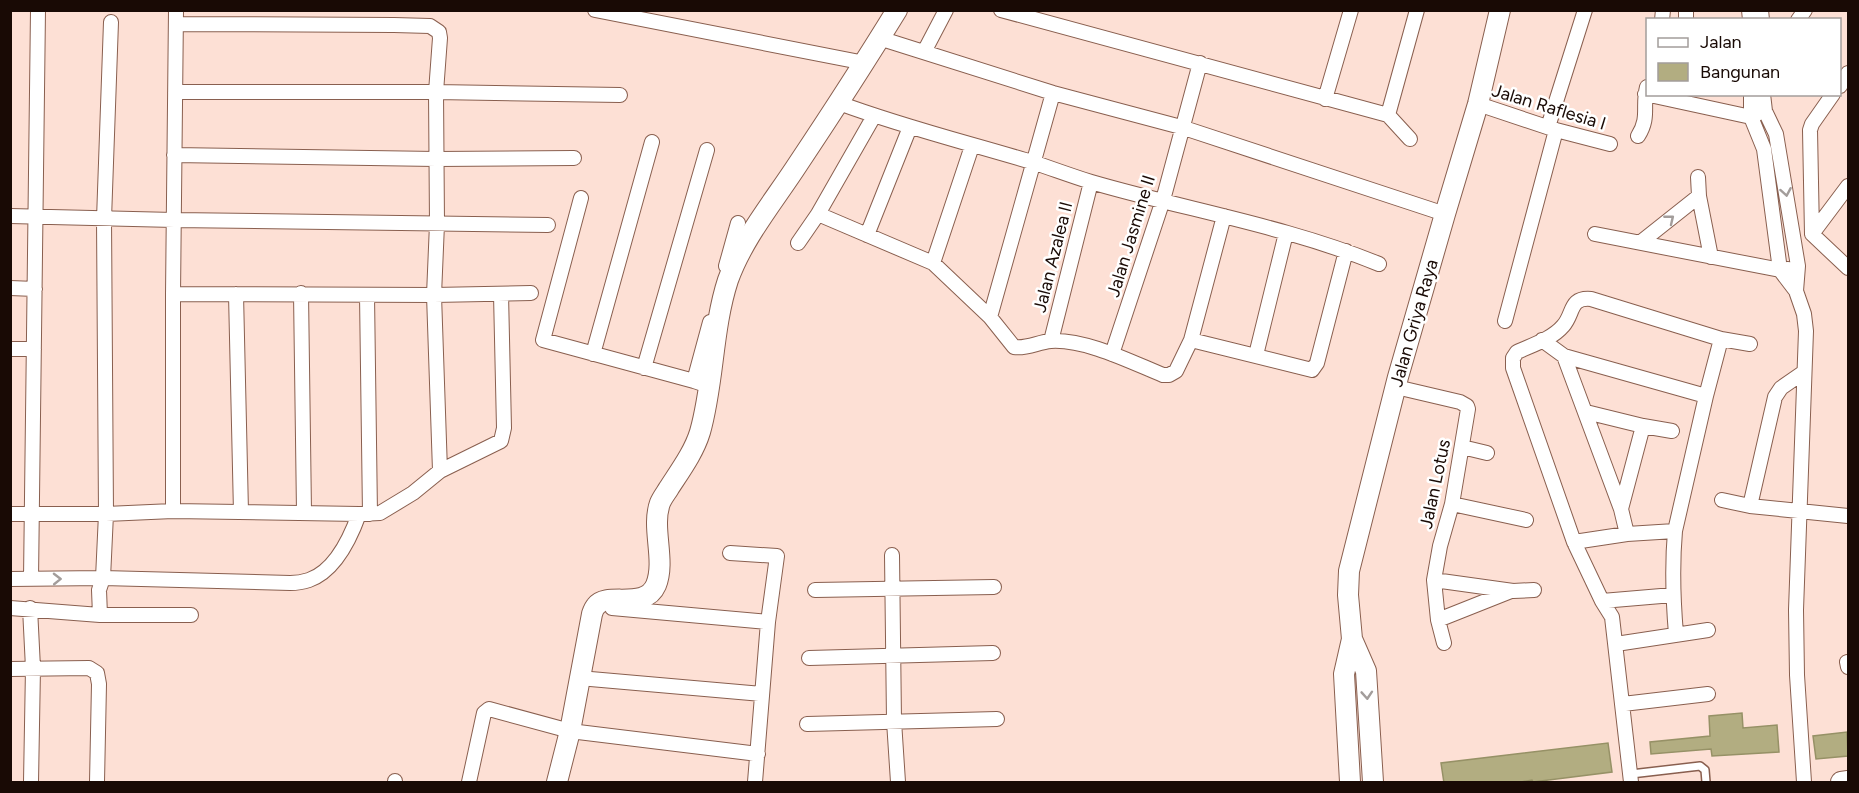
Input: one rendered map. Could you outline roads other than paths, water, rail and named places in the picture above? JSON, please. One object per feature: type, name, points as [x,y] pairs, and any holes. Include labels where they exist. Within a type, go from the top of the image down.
[{"type":"street","points":[[31,579],[38,10]]},
{"type":"street","points":[[394,10],[394,25]]},
{"type":"street","points":[[595,10],[865,63]]},
{"type":"street","points":[[557,783],[570,731],[592,614],[596,606],[607,601],[647,596],[655,588],[658,579],[659,509],[699,434],[701,383],[747,225],[839,103],[897,10]]},
{"type":"street","points":[[924,52],[946,10]]},
{"type":"street","points":[[1001,10],[1388,115],[1410,139]]},
{"type":"street","points":[[1326,99],[1352,10]]},
{"type":"street","points":[[1388,115],[1417,10]]},
{"type":"street","name":"Jalan Griya Raya","points":[[1350,783],[1344,674],[1352,639],[1348,594],[1349,571],[1404,355],[1478,104],[1500,10]]},
{"type":"street","points":[[1505,321],[1552,129],[1585,10]]},
{"type":"street","points":[[173,511],[176,17],[430,26],[439,32],[436,92],[434,295],[440,471]]},
{"type":"street","points":[[100,611],[106,514],[104,219],[111,22]]},
{"type":"street","points":[[879,39],[1053,93],[1182,127],[1444,214]]},
{"type":"street","name":"Jalan Jasmine II","points":[[1112,354],[1163,200],[1200,63]]},
{"type":"street","points":[[1638,136],[1645,122],[1646,90]]},
{"type":"street","points":[[175,92],[620,95]]},
{"type":"street","points":[[990,317],[1053,93]]},
{"type":"street","points":[[1677,96],[1692,99],[1753,123]]},
{"type":"street","points":[[1751,96],[1753,123],[1764,149],[1780,270],[1796,291],[1804,314],[1806,331],[1796,610],[1797,675],[1804,783]]},
{"type":"street","points":[[1763,96],[1767,115],[1776,134],[1798,266],[1796,291]]},
{"type":"street","points":[[1832,96],[1810,130],[1812,234],[1848,268]]},
{"type":"street","points":[[839,103],[874,116],[1091,182],[1286,233],[1346,251],[1379,264]]},
{"type":"street","name":"Jalan Raflesia I","points":[[1478,104],[1552,129],[1610,144]]},
{"type":"street","points":[[1753,123],[1767,115]]},
{"type":"street","points":[[798,243],[818,214],[874,116]]},
{"type":"street","points":[[867,235],[910,127]]},
{"type":"street","points":[[593,354],[652,142]]},
{"type":"street","points":[[933,263],[972,146]]},
{"type":"street","points":[[644,368],[707,150]]},
{"type":"street","points":[[174,155],[436,159],[574,158]]},
{"type":"street","points":[[1698,177],[1699,196],[1711,257]]},
{"type":"street","name":"Jalan Azalea II","points":[[1051,341],[1091,182]]},
{"type":"street","points":[[1812,234],[1848,186]]},
{"type":"street","points":[[1641,242],[1699,196]]},
{"type":"street","points":[[581,198],[543,340],[701,383]]},
{"type":"street","points":[[818,214],[933,263],[990,317],[1014,347],[1026,347],[1051,341],[1084,344],[1163,375],[1176,371],[1191,340],[1224,216]]},
{"type":"street","points":[[10,216],[548,225]]},
{"type":"street","points":[[701,383],[715,340],[728,281],[743,246],[747,225]]},
{"type":"street","points":[[1256,355],[1286,233]]},
{"type":"street","points":[[1595,234],[1780,270],[1798,266]]},
{"type":"street","points":[[1191,340],[1308,370],[1315,368],[1346,251]]},
{"type":"street","points":[[10,288],[35,289]]},
{"type":"street","points":[[301,293],[304,512]]},
{"type":"street","points":[[173,294],[531,293]]},
{"type":"street","points":[[236,294],[241,512]]},
{"type":"street","points":[[10,514],[173,511],[381,513],[413,493],[440,471],[501,441],[504,428],[501,294]]},
{"type":"street","points":[[10,579],[101,584],[290,583],[308,581],[320,575],[334,560],[364,514],[367,295]]},
{"type":"street","points":[[1631,778],[1612,617],[1574,543],[1514,368],[1513,358],[1517,352],[1557,332],[1565,324],[1578,300],[1586,298],[1721,339],[1750,344]]},
{"type":"street","points":[[1676,634],[1673,595],[1675,531],[1721,339]]},
{"type":"street","points":[[1542,340],[1564,356],[1706,396]]},
{"type":"street","points":[[10,349],[34,349]]},
{"type":"street","points":[[1564,356],[1621,509],[1627,534]]},
{"type":"street","points":[[1750,506],[1775,396],[1781,388],[1804,372]]},
{"type":"street","name":"Jalan Lotus","points":[[1397,382],[1467,406],[1468,412],[1452,504],[1440,546],[1434,580],[1438,620],[1444,643]]},
{"type":"street","points":[[1586,412],[1672,431]]},
{"type":"street","points":[[1621,509],[1643,426]]},
{"type":"street","points":[[1462,447],[1487,453]]},
{"type":"street","points":[[1722,500],[1750,506],[1848,516]]},
{"type":"street","points":[[1452,504],[1526,520]]},
{"type":"street","points":[[1574,543],[1627,534],[1675,531]]},
{"type":"street","points":[[730,553],[777,556],[768,622],[755,783]]},
{"type":"street","points":[[892,555],[894,721],[898,783]]},
{"type":"street","points":[[1434,580],[1513,591],[1534,590]]},
{"type":"street","points":[[815,590],[994,587]]},
{"type":"street","points":[[1438,620],[1513,591]]},
{"type":"street","points":[[1602,601],[1673,595]]},
{"type":"street","points":[[596,606],[768,622]]},
{"type":"street","points":[[10,608],[191,615]]},
{"type":"street","points":[[30,608],[33,668],[31,783]]},
{"type":"street","points":[[1616,644],[1708,630]]},
{"type":"street","name":"Jalan Griya Raya","points":[[1352,639],[1366,671],[1373,783]]},
{"type":"street","points":[[809,658],[993,653]]},
{"type":"street","points":[[10,669],[90,668],[97,673],[99,684],[97,783]]},
{"type":"street","points":[[579,678],[762,694]]},
{"type":"street","points":[[1623,704],[1708,694]]},
{"type":"street","points":[[469,783],[484,713],[487,710],[570,731],[758,754]]},
{"type":"street","points":[[807,724],[997,719]]},
{"type":"street","points":[[1841,783],[1848,782]]},
{"type":"lane","points":[[1631,778],[1700,766],[1705,770],[1706,783]]}]
